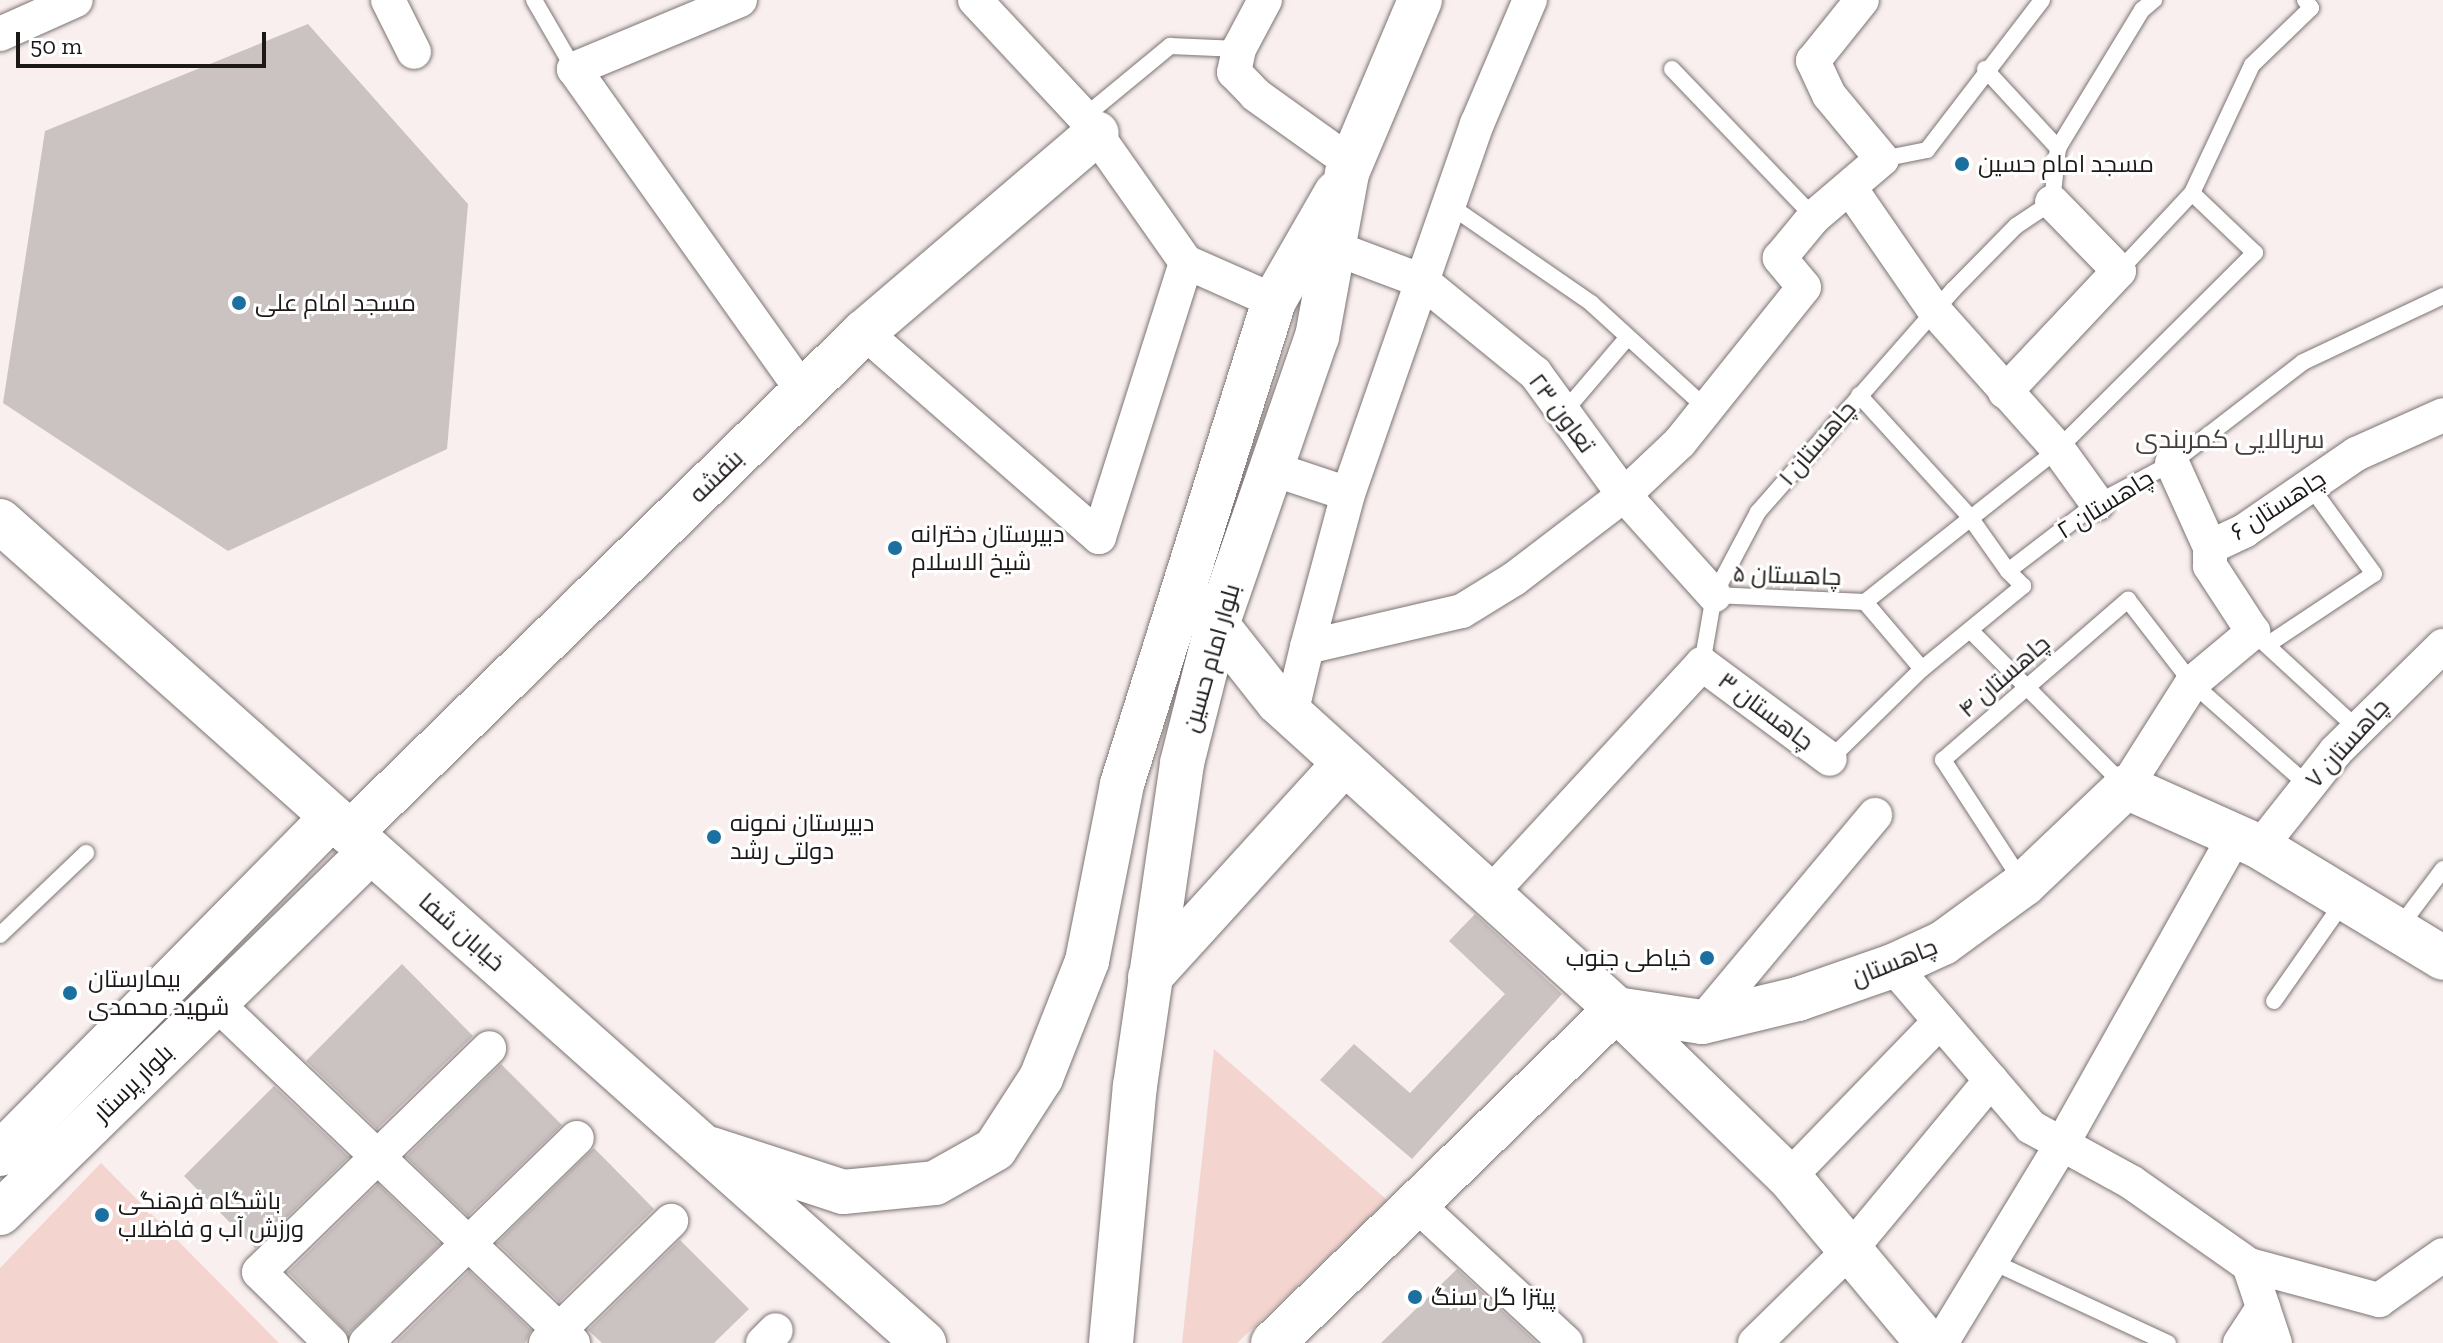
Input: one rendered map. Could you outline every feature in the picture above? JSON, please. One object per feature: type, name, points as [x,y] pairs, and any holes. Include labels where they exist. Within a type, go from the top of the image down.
[{"type":"street","points":[[0,34],[76,0]]},
{"type":"street","points":[[388,0],[414,52]]},
{"type":"street","points":[[740,0],[703,7],[574,69],[803,391]]},
{"type":"street","points":[[975,0],[1090,125],[1186,262],[1274,301]]},
{"type":"street","points":[[711,1149],[843,1192],[935,1183],[995,1149],[1041,1078],[1087,961],[1122,784],[1274,301],[1349,168],[1256,95],[1234,72],[1239,49],[1265,0]]},
{"type":"street","name":"بلوار امام حسین","points":[[1111,1343],[1150,977],[1182,763],[1217,625],[1317,337],[1337,249],[1349,168],[1420,0]]},
{"type":"street","points":[[1291,714],[1348,494],[1449,205],[1530,0]]},
{"type":"street","points":[[1307,647],[1462,611],[1514,579],[1624,495],[1680,442],[1804,287],[1780,258],[1814,217],[1882,159],[1829,95],[1813,61],[1862,0]]},
{"type":"street","name":"بنفشه","points":[[351,834],[864,332],[1090,125]]},
{"type":"street","points":[[1850,188],[1935,311],[2058,449],[2097,503]]},
{"type":"street","points":[[2005,392],[2119,271],[2052,202]]},
{"type":"street","name":"تعاون ۲۳","points":[[1337,249],[1422,281],[1535,373],[1562,415],[1624,495],[1714,595]]},
{"type":"street","points":[[864,332],[1099,537],[1186,262]]},
{"type":"street","name":"چاهستان ۶","points":[[2260,639],[2210,566],[2210,547],[2244,531],[2356,454],[2443,415]]},
{"type":"street","points":[[2172,463],[2210,547]]},
{"type":"street","points":[[1270,468],[1348,494]]},
{"type":"street","name":"خیابان شفا","points":[[0,521],[711,1149],[924,1343]]},
{"type":"street","points":[[1217,625],[1291,714],[1616,1009],[1789,1177],[1928,1343]]},
{"type":"street","points":[[2260,639],[2192,683],[2126,787],[2247,841],[2443,958]]},
{"type":"street","name":"چاهستان ۷","points":[[1941,1343],[2247,841],[2309,786],[2358,729],[2443,646]]},
{"type":"street","points":[[1489,895],[1702,664]]},
{"type":"street","name":"چاهستان ۳","points":[[1702,664],[1830,759]]},
{"type":"street","points":[[1150,977],[1344,764]]},
{"type":"street","name":"چاهستان","points":[[1616,1009],[1702,1022],[1798,999],[1893,966],[1943,943],[2024,884],[2126,787]]},
{"type":"street","points":[[1702,1022],[1875,815]]},
{"type":"street","name":"بلوار پرستار","points":[[0,1213],[216,1003],[351,834]]},
{"type":"street","name":"بلوار پرستار","points":[[0,1154],[351,834]]},
{"type":"street","points":[[1893,966],[2031,1127],[2131,1182],[2249,1265],[2379,1300],[2443,1255]]},
{"type":"street","points":[[216,1003],[467,1241],[559,1339],[671,1221]]},
{"type":"street","points":[[1273,1343],[1414,1202],[1616,1009]]},
{"type":"street","points":[[1789,1177],[1940,1021]]},
{"type":"street","points":[[331,1343],[259,1272],[489,1048]]},
{"type":"street","points":[[1755,1343],[1850,1250],[1991,1080]]},
{"type":"street","points":[[366,1343],[467,1241],[577,1138]]},
{"type":"street","points":[[1414,1202],[1566,1343]]},
{"type":"street","points":[[2249,1265],[2275,1343]]},
{"type":"street","points":[[2240,1343],[2263,1308]]},
{"type":"lane","points":[[534,0],[574,69]]},
{"type":"lane","points":[[1882,159],[1927,150],[1985,69],[2042,0]]},
{"type":"lane","points":[[2119,271],[2192,193],[2252,65],[2311,8],[2305,0]]},
{"type":"lane","points":[[2052,202],[2058,148],[2143,3]]},
{"type":"lane","points":[[1090,125],[1170,46],[1239,49]]},
{"type":"lane","points":[[1672,69],[1814,217]]},
{"type":"lane","points":[[1985,69],[2058,148]]},
{"type":"lane","points":[[1865,602],[1969,516],[2058,449],[2255,253],[2192,193]]},
{"type":"lane","name":"چاهستان ۱","points":[[1702,664],[1714,595],[1758,512],[1935,311],[2016,226],[2052,202]]},
{"type":"lane","points":[[1449,205],[1591,303],[1705,407]]},
{"type":"lane","name":"چاهستان ۲","points":[[2008,571],[2097,503],[2172,463],[2303,362],[2443,296]]},
{"type":"lane","points":[[1562,415],[1627,338]]},
{"type":"lane","points":[[1830,759],[1922,669],[2023,586],[2008,571],[1969,516],[1859,395]]},
{"type":"lane","points":[[2310,486],[2374,574],[2260,639],[2358,729]]},
{"type":"lane","name":"چاهستان ۵","points":[[1714,595],[1865,602],[1922,669]]},
{"type":"lane","name":"چاهستان ۴","points":[[2024,884],[1943,760],[2128,600],[2192,683]]},
{"type":"lane","points":[[1970,630],[2126,787]]},
{"type":"lane","points":[[2192,683],[2309,786]]},
{"type":"lane","points":[[0,935],[86,853]]},
{"type":"lane","points":[[2397,931],[2443,869]]},
{"type":"lane","points":[[2274,1001],[2345,899]]},
{"type":"lane","points":[[1991,1261],[2168,1343]]},
{"type":"shaded area","points":[[1214,1049],[1387,1200],[1237,1343],[1182,1343]]},
{"type":"shaded area","name":"باشگاه فرهنگی ورزش آب و فاضلاب","points":[[101,1163],[279,1343],[0,1343],[0,1268]]},
{"type":"building","name":"مسجد امام علی","points":[[308,24],[468,204],[447,449],[228,551],[3,403],[45,131]]},
{"type":"building","points":[[1475,914],[1562,994],[1412,1159],[1320,1080],[1354,1044],[1410,1093],[1505,994],[1449,941]]},
{"type":"building","points":[[402,964],[473,1036],[377,1129],[306,1061]]},
{"type":"building","points":[[501,1064],[562,1125],[468,1216],[406,1157]]},
{"type":"building","points":[[274,1086],[349,1157],[255,1248],[184,1176]]},
{"type":"building","points":[[594,1148],[654,1209],[559,1302],[497,1243]]},
{"type":"building","points":[[378,1184],[440,1244],[348,1334],[288,1272]]},
{"type":"building","points":[[680,1240],[749,1309],[714,1343],[602,1343],[588,1330]]},
{"type":"building","points":[[1457,1269],[1537,1343],[1381,1343]]},
{"type":"building","points":[[469,1271],[531,1330],[525,1343],[395,1343]]},
{"type":"place","name":"مسجد امام حسین","points":[[1962,164]]},
{"type":"place","name":"مسجد امام علی","points":[[239,303]]},
{"type":"place","name":"دبیرستان دخترانه شیخ الاسلام","points":[[895,548]]},
{"type":"place","name":"دبیرستان نمونه دولتی رشد","points":[[714,837]]},
{"type":"place","name":"خیاطی جنوب","points":[[1707,958]]},
{"type":"place","name":"بیمارستان شهید محمدی","points":[[70,993]]},
{"type":"place","name":"باشگاه فرهنگی ورزش آب و فاضلاب","points":[[102,1215]]},
{"type":"place","name":"پیتزا گل سنگ","points":[[1415,1297]]},
{"type":"district","name":"سربالایی کمربندی","points":[[2230,440]]}]
